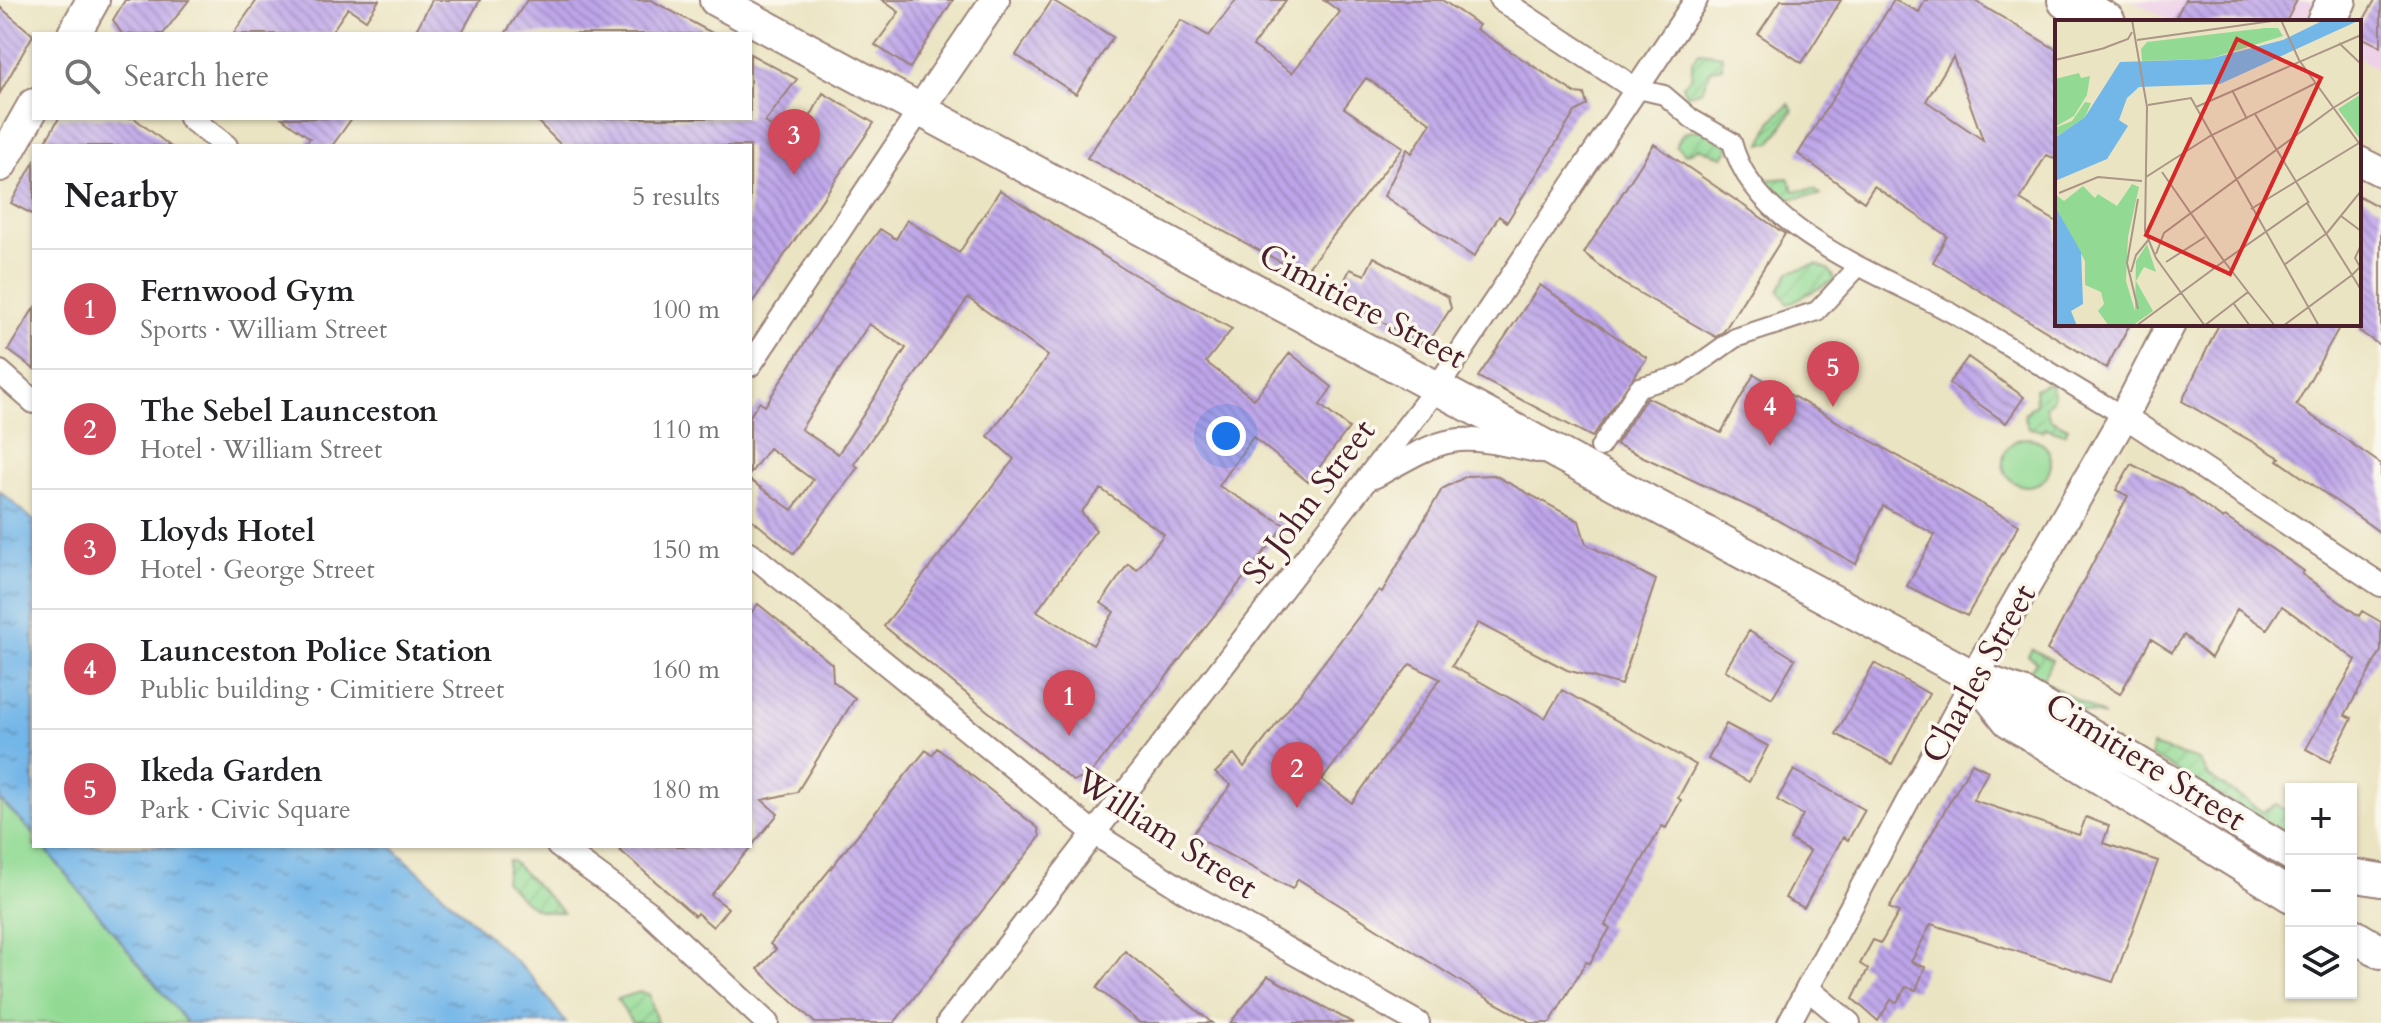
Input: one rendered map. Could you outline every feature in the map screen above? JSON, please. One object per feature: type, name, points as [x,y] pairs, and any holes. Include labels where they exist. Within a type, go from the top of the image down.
[{"type":"highway","points":[[2067,0],[2102,20]]},
{"type":"highway","points":[[2327,20],[2337,0]]},
{"type":"main road","points":[[77,32],[93,0]]},
{"type":"main road","name":"Cimitiere Street","points":[[716,0],[1437,388],[1587,453],[1974,677],[2022,694],[2285,850]]},
{"type":"main road","points":[[0,165],[32,109]]},
{"type":"main road","name":"Cimitiere Street","points":[[1974,677],[2009,721],[2285,892]]},
{"type":"main road","points":[[2357,876],[2381,880]]},
{"type":"main road","points":[[2357,938],[2381,952]]},
{"type":"street","points":[[752,362],[995,0]]},
{"type":"street","points":[[1501,0],[1634,88],[1664,95],[1692,119],[1732,142],[1738,165],[1763,198],[1857,268],[1948,311],[2124,416],[2381,585]]},
{"type":"street","name":"St John Street","points":[[948,1023],[1437,388],[1634,88],[1696,0]]},
{"type":"street","points":[[193,120],[223,144]]},
{"type":"street","points":[[2361,162],[2381,172]]},
{"type":"street","points":[[1365,482],[1422,449],[1460,438],[1587,453],[1639,387],[1683,375],[1735,338],[1817,311],[1857,268]]},
{"type":"street","name":"Charles Street","points":[[1789,1023],[1974,677],[2124,416],[2170,326]]},
{"type":"street","points":[[0,372],[32,400]]},
{"type":"street","name":"William Street","points":[[752,556],[1095,834],[1186,892],[1418,1023]]},
{"type":"street","points":[[561,848],[647,911],[767,1023]]},
{"type":"street","points":[[1808,989],[1849,1023]]},
{"type":"shaded area","points":[[2132,0],[2318,0],[2307,20],[2168,20]]},
{"type":"shaded area","points":[[2381,0],[2381,71],[2361,59],[2361,37]]},
{"type":"green space","points":[[1699,52],[1722,55],[1722,67],[1711,70],[1702,90],[1686,96],[1682,86],[1692,76],[1692,61]]},
{"type":"green space","points":[[1789,104],[1793,110],[1771,143],[1761,144],[1772,120]]},
{"type":"green space","points":[[1704,129],[1730,147],[1723,157],[1699,148],[1686,154],[1676,146],[1683,133]]},
{"type":"green space","points":[[1788,178],[1794,191],[1815,189],[1821,195],[1788,199],[1774,189],[1762,188],[1763,180]]},
{"type":"green space","points":[[1817,264],[1829,270],[1835,280],[1788,304],[1779,290],[1789,272]]},
{"type":"green space","points":[[2047,383],[2053,386],[2053,398],[2046,408],[2050,419],[2068,428],[2065,434],[2045,428],[2043,431],[2028,428],[2024,414],[2036,403],[2035,389]]},
{"type":"green space","points":[[2027,438],[2044,445],[2051,462],[2044,479],[2027,486],[2010,479],[2003,462],[2010,445]]},
{"type":"green space","points":[[2032,649],[2052,660],[2042,680],[2105,716],[2079,710],[2026,676],[2036,662],[2028,655]]},
{"type":"green space","points":[[2152,746],[2199,760],[2208,776],[2263,812],[2277,805],[2285,810],[2285,834],[2151,756]]},
{"type":"green space","points":[[0,800],[32,832],[32,848],[45,848],[187,1023],[0,1023]]},
{"type":"green space","points":[[508,861],[512,861],[563,912],[543,911],[524,901],[505,881]]},
{"type":"green space","points":[[640,992],[649,994],[657,1023],[632,1023],[617,999]]},
{"type":"water","points":[[0,491],[32,519],[32,832],[0,800]]},
{"type":"water","points":[[45,848],[393,848],[531,976],[566,1023],[187,1023]]},
{"type":"building","points":[[125,0],[189,0],[165,32],[121,32],[113,20]]},
{"type":"building","points":[[257,0],[379,0],[366,20],[348,8],[331,32],[234,32]]},
{"type":"building","points":[[432,0],[480,0],[462,32],[415,32]]},
{"type":"building","points":[[527,0],[651,0],[710,32],[506,32]]},
{"type":"building","points":[[882,0],[953,0],[910,68],[875,45],[899,12]]},
{"type":"building","points":[[1052,0],[1113,37],[1076,94],[1016,55]]},
{"type":"building","points":[[1236,0],[1286,0],[1253,46],[1292,73],[1340,12],[1324,0],[1442,0],[1479,25],[1476,29],[1575,93],[1584,94],[1587,105],[1575,112],[1507,222],[1499,216],[1474,257],[1384,196],[1407,149],[1412,153],[1431,123],[1366,78],[1344,108],[1403,147],[1303,274],[1087,158],[1181,20],[1209,36]]},
{"type":"building","points":[[1781,0],[1841,0],[1802,63],[1758,34]]},
{"type":"building","points":[[1894,0],[1919,12],[1925,0],[1973,0],[2055,49],[2055,158],[2046,155],[2020,200],[2055,221],[2055,326],[2129,326],[2106,368],[1933,262],[1947,236],[1874,186],[1864,202],[1798,154]],"holes":[[[1953,57],[1983,140],[1926,101]]]},
{"type":"building","points":[[2185,0],[2297,0],[2287,20],[2174,20]]},
{"type":"building","points":[[2375,0],[2381,0],[2381,47],[2361,37],[2361,24]]},
{"type":"building","points":[[0,7],[32,37],[0,93]]},
{"type":"building","points":[[752,55],[797,79],[765,122],[796,144],[823,93],[874,123],[752,303],[752,144],[560,144],[536,120],[752,120]]},
{"type":"building","points":[[58,120],[137,120],[167,144],[44,144]]},
{"type":"building","points":[[285,120],[351,120],[333,144],[306,144],[310,138]]},
{"type":"building","points":[[1654,144],[1785,234],[1724,331],[1716,337],[1622,283],[1584,253]]},
{"type":"building","points":[[32,166],[32,214],[11,203]]},
{"type":"building","points":[[1000,190],[1121,267],[1232,329],[1206,362],[1254,399],[1290,353],[1332,387],[1320,405],[1349,428],[1308,482],[1253,437],[1219,486],[1285,525],[1088,777],[1073,781],[884,626],[1014,459],[988,436],[1048,356],[968,298],[854,464],[858,467],[794,554],[752,520],[752,481],[792,510],[813,480],[769,448],[752,471],[752,413],[759,402],[765,406],[854,264],[880,229],[896,239],[907,220],[959,253]],"holes":[[[869,324],[906,348],[838,454],[801,429]],[[1101,489],[1164,534],[1137,570],[1128,564],[1101,603],[1114,612],[1093,645],[1037,611],[1096,530],[1081,512]]]},
{"type":"building","points":[[2361,197],[2381,208],[2381,346],[2359,331]]},
{"type":"building","points":[[1374,257],[1448,297],[1451,308],[1430,340],[1419,343],[1337,296],[1350,269],[1365,275]]},
{"type":"building","points":[[1540,285],[1647,358],[1592,437],[1478,377]]},
{"type":"building","points":[[32,311],[32,368],[8,350]]},
{"type":"building","points":[[2218,326],[2340,326],[2296,405],[2381,464],[2381,533],[2278,460],[2280,458],[2182,401]]},
{"type":"building","points":[[1968,357],[2024,397],[2006,423],[1949,383]]},
{"type":"building","points":[[1754,374],[2019,525],[1967,616],[1907,586],[1935,535],[1883,506],[1856,564],[1775,519],[1616,444],[1647,397],[1721,433]]},
{"type":"building","points":[[2131,464],[2181,489],[2223,519],[2225,517],[2304,571],[2302,574],[2359,616],[2362,611],[2381,622],[2381,651],[2345,715],[2352,718],[2330,762],[2306,749],[2356,660],[2282,606],[2267,629],[2237,609],[2211,658],[2184,635],[2172,652],[2151,639],[2120,694],[2047,650],[2128,496],[2116,490]]},
{"type":"building","points":[[1494,475],[1579,521],[1586,544],[1656,580],[1621,685],[1567,670],[1478,623],[1452,666],[1545,718],[1562,690],[1696,765],[1666,828],[1662,826],[1605,925],[1610,928],[1550,1023],[1532,1023],[1490,1000],[1298,879],[1292,889],[1192,835],[1231,785],[1215,773],[1234,754],[1244,767],[1379,590],[1382,592],[1442,489],[1467,476]],"holes":[[[1410,664],[1440,679],[1352,803],[1322,780]]]},
{"type":"building","points":[[758,604],[832,664],[833,681],[855,698],[797,792],[762,800],[778,814],[752,845],[752,612]]},
{"type":"building","points":[[1749,631],[1795,659],[1772,698],[1725,670]]},
{"type":"building","points":[[1874,663],[1929,694],[1892,764],[1836,734]]},
{"type":"building","points":[[1726,724],[1768,746],[1749,782],[1708,759]]},
{"type":"building","points":[[937,748],[1038,828],[1040,837],[894,1023],[815,1023],[758,969],[776,949],[770,944],[895,788],[926,750],[932,755]]},
{"type":"building","points":[[1972,763],[1988,771],[1973,800],[2079,835],[2086,817],[2109,826],[2103,843],[2158,861],[2113,982],[1931,924],[1911,962],[1925,967],[1916,990],[1906,987],[1897,1002],[1891,1000],[1878,1021],[1853,999],[1868,969],[1860,964],[1873,940],[1881,943],[1899,912],[1889,908]]},
{"type":"building","points":[[1794,770],[1865,810],[1848,840],[1843,837],[1804,908],[1785,898],[1810,851],[1790,840],[1803,815],[1777,800]]},
{"type":"building","points":[[617,848],[750,848],[711,895],[728,908],[713,927],[697,913],[695,916]]},
{"type":"building","points":[[1125,951],[1212,1023],[1140,1023],[1097,988]]},
{"type":"building","points":[[1268,976],[1353,1023],[1230,1023]]},
{"type":"place","name":"Lloyds Hotel","points":[[794,175]]},
{"type":"place","name":"Ikeda Garden","points":[[1833,407]]},
{"type":"place","name":"Launceston Police Station","points":[[1770,446]]},
{"type":"place","name":"Fernwood Gym","points":[[1069,736]]},
{"type":"place","name":"The Sebel Launceston","points":[[1297,808]]}]
